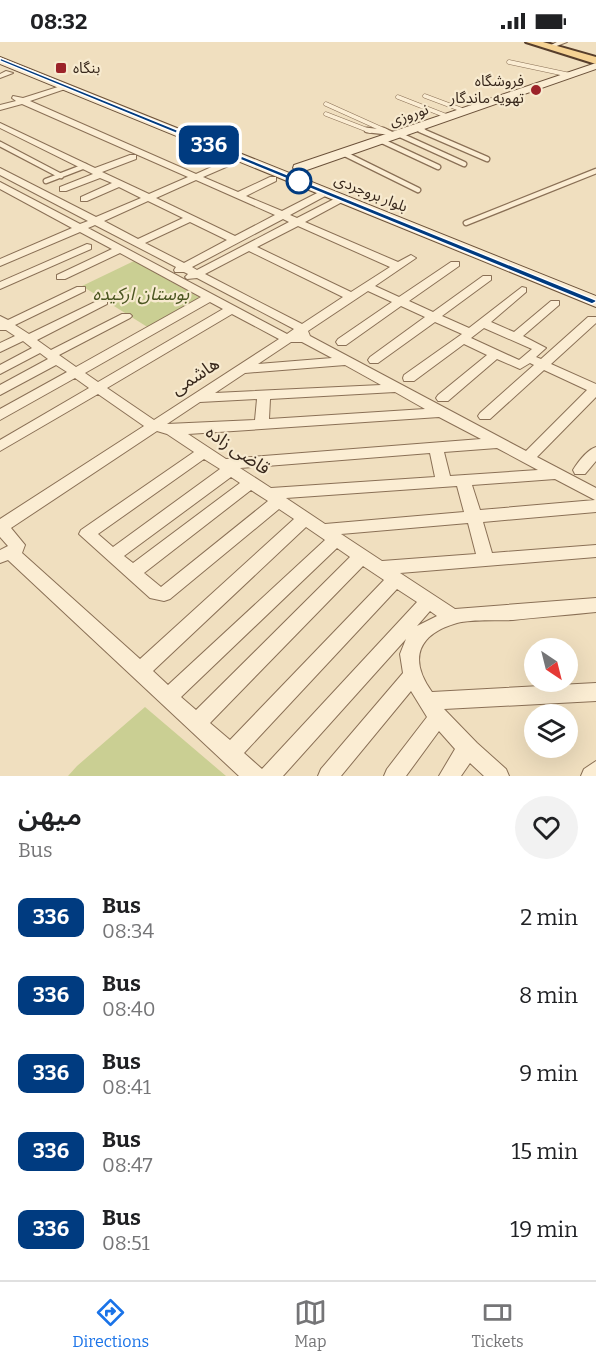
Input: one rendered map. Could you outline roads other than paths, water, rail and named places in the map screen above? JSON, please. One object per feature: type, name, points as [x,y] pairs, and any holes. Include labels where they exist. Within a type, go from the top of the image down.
[{"type":"main road","points":[[531,42],[596,59]]},
{"type":"main road","points":[[554,43],[596,59]]},
{"type":"main road","name":"بلوار بروجردی","points":[[0,49],[596,289]]},
{"type":"main road","name":"بلوار بروجردی","points":[[0,60],[596,302]]},
{"type":"main road","name":"نوروزی","points":[[299,168],[389,135],[416,128],[596,66]]},
{"type":"street","points":[[0,76],[9,73]]},
{"type":"street","points":[[0,103],[64,85]]},
{"type":"street","points":[[0,108],[20,99],[398,266]]},
{"type":"street","points":[[0,124],[236,240]]},
{"type":"street","points":[[63,189],[133,157]]},
{"type":"street","points":[[1,263],[230,162]]},
{"type":"street","points":[[0,171],[197,274],[397,388],[442,405],[499,443],[596,495]]},
{"type":"street","points":[[238,196],[273,179]]},
{"type":"street","points":[[84,199],[120,183]]},
{"type":"street","points":[[0,185],[288,339],[303,334],[351,297],[411,258]]},
{"type":"street","points":[[169,275],[326,192]]},
{"type":"street","points":[[182,282],[341,199]]},
{"type":"street","points":[[137,243],[191,218]]},
{"type":"street","points":[[0,286],[87,247]]},
{"type":"street","points":[[249,247],[351,297]]},
{"type":"street","points":[[61,277],[120,249]]},
{"type":"street","points":[[1,263],[24,275]]},
{"type":"street","points":[[342,342],[455,264]]},
{"type":"street","points":[[374,360],[487,278]]},
{"type":"street","points":[[367,286],[433,316],[495,354],[520,365],[540,348],[483,322]]},
{"type":"street","points":[[2,324],[81,289]]},
{"type":"street","points":[[409,378],[467,336],[522,290]]},
{"type":"street","points":[[0,415],[210,297]]},
{"type":"street","points":[[0,348],[104,302]]},
{"type":"street","points":[[515,337],[555,303]]},
{"type":"street","points":[[0,446],[231,309]]},
{"type":"street","points":[[0,370],[49,354],[126,316]]},
{"type":"street","points":[[485,416],[592,320]]},
{"type":"street","name":"قاضی زاده","points":[[2,324],[152,425],[172,430],[205,451],[453,617]]},
{"type":"street","points":[[144,333],[167,346]]},
{"type":"street","name":"هاشمی","points":[[0,526],[152,425],[288,339]]},
{"type":"street","points":[[0,391],[49,354]]},
{"type":"street","points":[[172,430],[262,424],[442,405],[495,354]]},
{"type":"street","points":[[527,458],[596,389],[528,358]]},
{"type":"street","points":[[240,370],[348,361]]},
{"type":"street","points":[[198,398],[397,388]]},
{"type":"street","points":[[262,424],[264,394]]},
{"type":"street","points":[[113,556],[228,466],[499,443]]},
{"type":"street","points":[[436,448],[444,482]]},
{"type":"street","points":[[205,451],[87,534],[156,593],[164,594],[274,497],[557,474]]},
{"type":"street","points":[[580,470],[596,452]]},
{"type":"street","points":[[463,480],[476,517],[486,560]]},
{"type":"street","points":[[132,573],[251,482]]},
{"type":"street","points":[[168,697],[329,535],[476,517],[596,506]]},
{"type":"street","points":[[140,671],[305,519]]},
{"type":"street","points":[[0,526],[9,550],[254,776]]},
{"type":"street","points":[[379,568],[596,551]]},
{"type":"street","points":[[197,723],[362,556]]},
{"type":"street","points":[[230,754],[396,579]]},
{"type":"street","points":[[269,776],[429,601]]},
{"type":"street","points":[[499,776],[468,748],[433,708],[412,676],[409,650],[416,636],[453,617],[596,605]]},
{"type":"street","points":[[328,776],[412,676]]},
{"type":"street","points":[[433,708],[596,692]]},
{"type":"street","points":[[394,776],[433,708]]},
{"type":"street","points":[[449,776],[468,748]]},
{"type":"street","points":[[591,776],[596,771]]},
{"type":"lane","points":[[509,62],[570,75]]},
{"type":"lane","points":[[425,96],[465,111]]},
{"type":"lane","points":[[398,97],[449,117]]},
{"type":"lane","points":[[326,104],[389,135],[464,164]]},
{"type":"lane","points":[[326,114],[372,132],[389,135],[438,167]]},
{"type":"lane","points":[[416,128],[487,159]]},
{"type":"lane","points":[[0,144],[61,176]]},
{"type":"lane","points":[[343,153],[418,190]]},
{"type":"lane","points":[[46,181],[85,166]]},
{"type":"lane","points":[[466,223],[596,171]]},
{"type":"place","name":"بنگاه","points":[[61,68]]},
{"type":"place","name":"فروشگاه تهویه ماندگار","points":[[536,90]]},
{"type":"park label","name":"بوستان ارکیده","points":[[141,294]]}]
